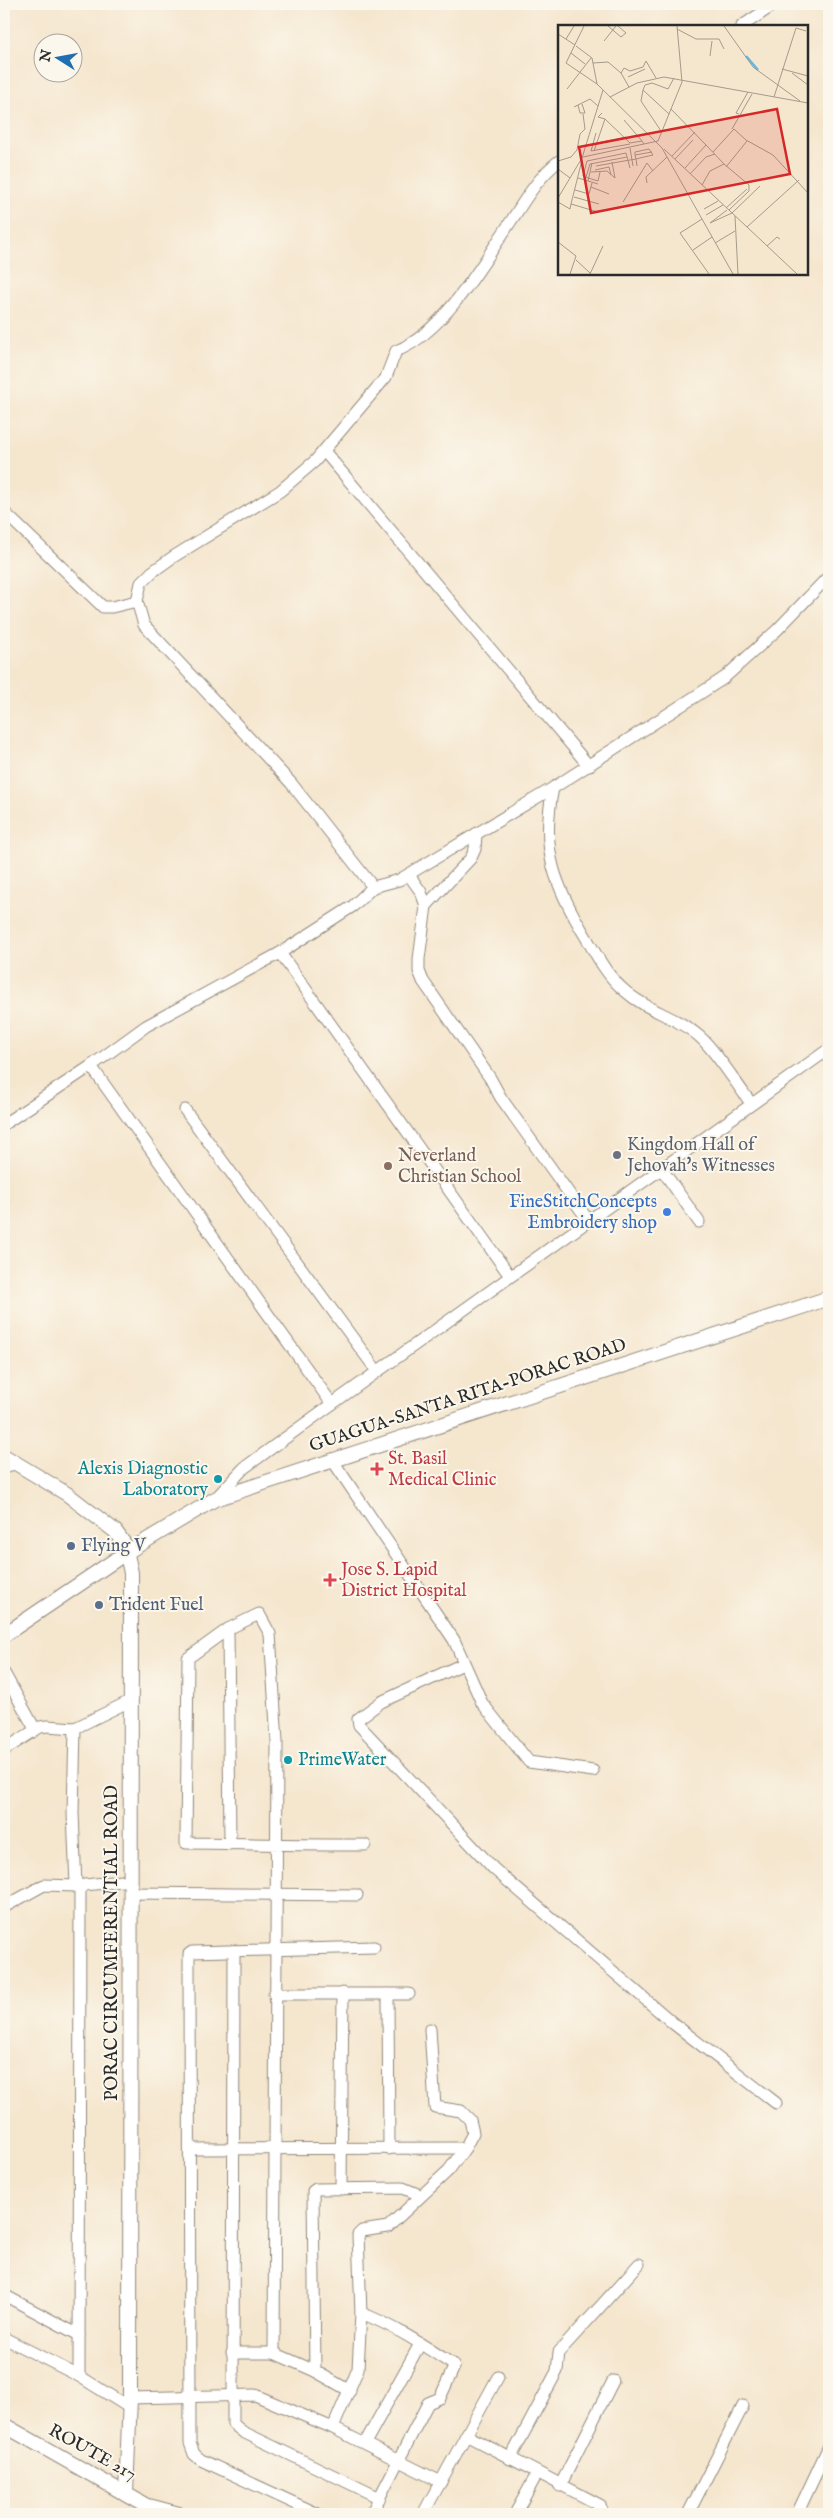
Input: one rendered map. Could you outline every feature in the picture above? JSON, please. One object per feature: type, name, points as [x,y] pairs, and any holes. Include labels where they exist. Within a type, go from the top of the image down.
[{"type":"main road","name":"GUAGUA-SANTA RITA-PORAC ROAD","points":[[4,1635],[127,1552],[215,1499],[829,1298]]},
{"type":"main road","name":"PORAC CIRCUMFERENTIAL ROAD","points":[[7,1462],[67,1494],[110,1526],[120,1537],[127,1552],[131,1573],[130,2403],[126,2493]]},
{"type":"main road","name":"ROUTE 217","points":[[4,2425],[145,2503],[161,2514]]},
{"type":"street","points":[[744,25],[775,4]]},
{"type":"street","points":[[373,887],[291,783],[144,625],[137,600],[141,583],[152,572],[206,534],[280,491],[324,451],[386,377],[396,351],[411,345],[442,319],[527,196],[558,163]]},
{"type":"street","points":[[324,451],[589,766]]},
{"type":"street","points":[[4,512],[102,607],[112,607],[137,600]]},
{"type":"street","points":[[4,1124],[91,1066],[146,1026],[280,953],[354,906],[373,887],[399,880],[409,875],[589,766],[724,678],[777,630],[829,576]]},
{"type":"street","points":[[552,788],[547,830],[550,857],[555,877],[567,904],[605,969],[626,992],[670,1016],[700,1037],[751,1103]]},
{"type":"street","points":[[426,906],[471,858],[475,849],[476,834]]},
{"type":"street","points":[[409,875],[421,892],[426,906],[419,959],[419,972],[423,982],[501,1098],[588,1220]]},
{"type":"street","points":[[280,953],[510,1276]]},
{"type":"street","points":[[215,1499],[244,1468],[751,1103],[829,1049]]},
{"type":"street","points":[[91,1066],[332,1404]]},
{"type":"street","points":[[185,1110],[377,1371]]},
{"type":"street","points":[[661,1168],[699,1222]]},
{"type":"street","points":[[333,1461],[454,1640],[463,1664],[482,1703],[530,1762],[593,1771]]},
{"type":"street","points":[[274,2353],[274,1994],[277,1844],[277,1741],[270,1634],[259,1614],[228,1629],[188,1658],[186,1843],[230,1844],[277,1844],[365,1845]]},
{"type":"street","points":[[228,1629],[230,1844]]},
{"type":"street","points":[[463,1664],[381,1702],[358,1719],[359,1725],[494,1869],[674,2024],[776,2103]]},
{"type":"street","points":[[4,1673],[35,1729]]},
{"type":"street","points":[[4,1750],[35,1729],[47,1726],[75,1728],[132,1700]]},
{"type":"street","points":[[75,1728],[73,1813],[78,1886],[79,2376]]},
{"type":"street","points":[[4,1907],[44,1885],[131,1886],[276,1894],[357,1895]]},
{"type":"street","points":[[318,2514],[194,2454],[190,2443],[189,1954],[192,1952],[374,1947]]},
{"type":"street","points":[[234,1951],[232,2424],[237,2429],[380,2498]]},
{"type":"street","points":[[342,2188],[343,1993]]},
{"type":"street","points":[[274,1994],[409,1994]]},
{"type":"street","points":[[388,1994],[389,2148]]},
{"type":"street","points":[[333,2428],[358,2369],[361,2313],[358,2235],[362,2231],[388,2227],[420,2195],[449,2170],[473,2133],[470,2120],[461,2111],[435,2106],[430,2029]]},
{"type":"street","points":[[190,2149],[464,2148]]},
{"type":"street","points":[[315,2371],[313,2193],[316,2189],[403,2188],[420,2195]]},
{"type":"street","points":[[510,2459],[557,2371],[559,2352],[639,2264]]},
{"type":"street","points":[[4,2295],[79,2335]]},
{"type":"street","points":[[361,2313],[377,2319],[420,2344],[452,2364],[454,2370],[440,2398],[428,2404],[371,2514]]},
{"type":"street","points":[[4,2338],[130,2403],[189,2395],[254,2395],[333,2428],[441,2482]]},
{"type":"street","points":[[364,2443],[420,2344]]},
{"type":"street","points":[[232,2353],[274,2353],[315,2371],[350,2391]]},
{"type":"street","points":[[423,2514],[498,2377]]},
{"type":"street","points":[[560,2486],[613,2381]]},
{"type":"street","points":[[688,2514],[742,2406]]},
{"type":"street","points":[[466,2435],[537,2474],[600,2505],[599,2514]]},
{"type":"street","points":[[797,2514],[829,2446]]},
{"type":"street","points":[[515,2514],[537,2474]]},
{"type":"street","points":[[145,2503],[185,2514]]},
{"type":"place","name":"Kingdom Hall of Jehovah's Witnesses","points":[[617,1155]]},
{"type":"place","name":"Neverland Christian School","points":[[388,1166]]},
{"type":"place","name":"FineStitchConcepts Embroidery shop","points":[[667,1212]]},
{"type":"place","name":"St. Basil Medical Clinic","points":[[377,1469]]},
{"type":"place","name":"Alexis Diagnostic Laboratory","points":[[218,1479]]},
{"type":"place","name":"Flying V","points":[[71,1546]]},
{"type":"place","name":"Jose S. Lapid District Hospital","points":[[330,1580]]},
{"type":"place","name":"Trident Fuel","points":[[99,1605]]},
{"type":"place","name":"PrimeWater","points":[[288,1760]]}]
